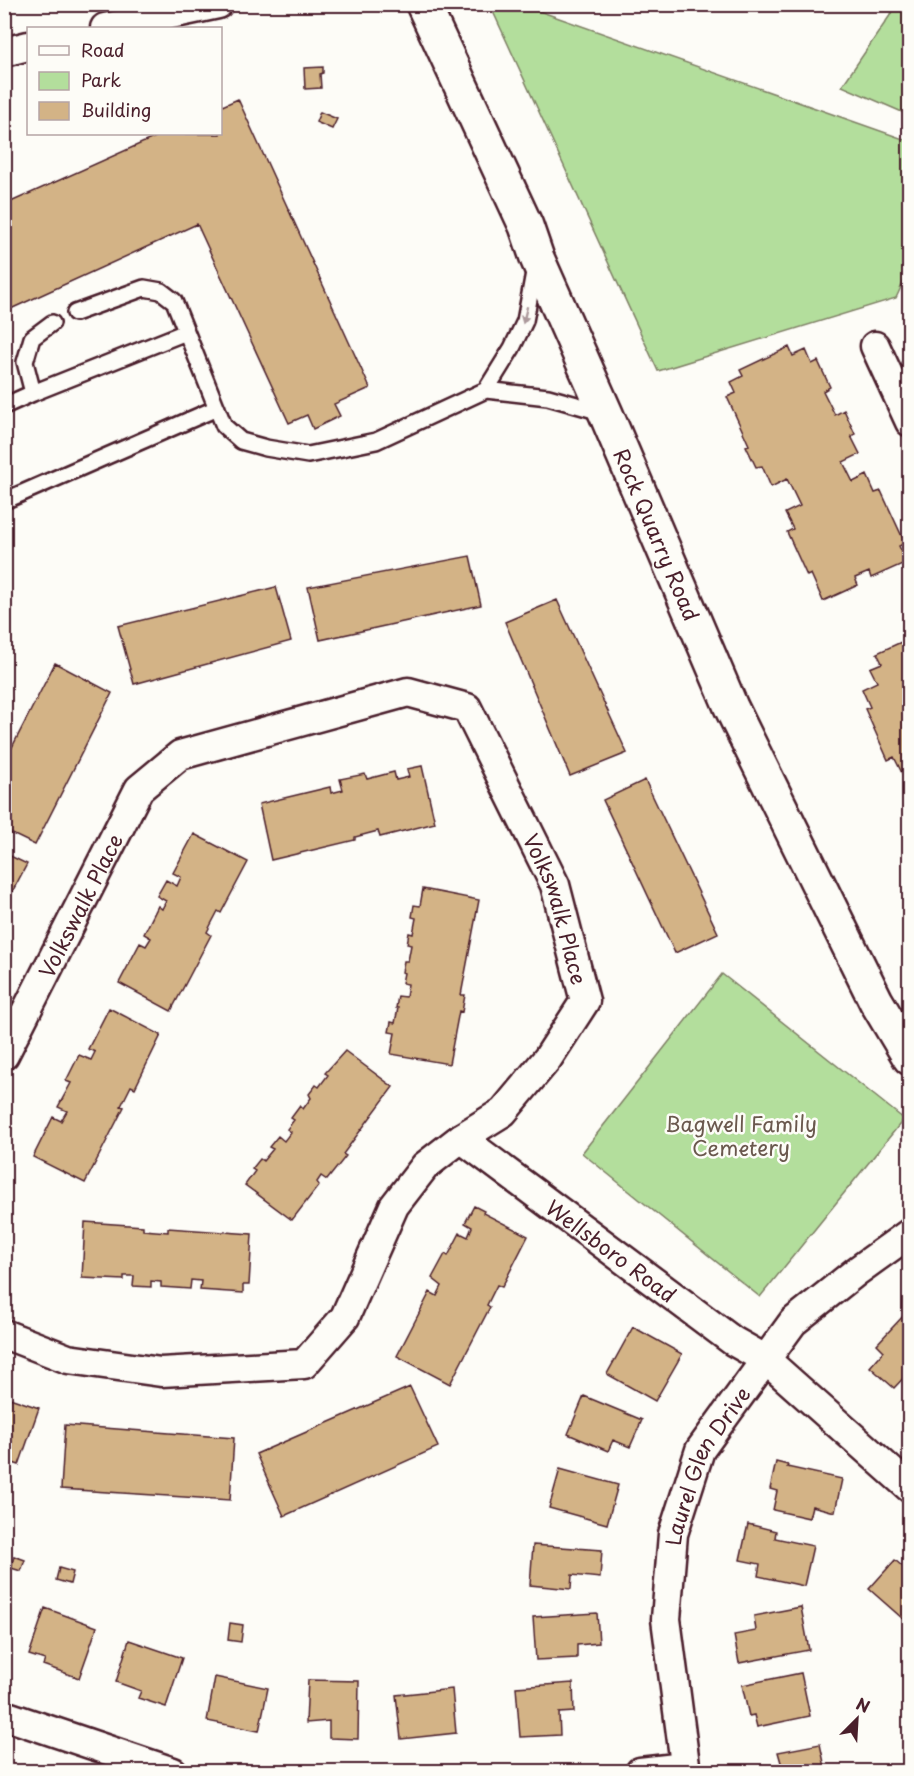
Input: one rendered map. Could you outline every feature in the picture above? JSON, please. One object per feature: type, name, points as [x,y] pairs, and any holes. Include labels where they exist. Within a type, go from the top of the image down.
[{"type":"main road","name":"Rock Quarry Road","points":[[423,4],[526,226],[537,258],[731,707],[876,1001],[909,1058]]},
{"type":"street","points":[[110,27],[218,4]]},
{"type":"street","points":[[4,52],[27,46]]},
{"type":"street","points":[[875,346],[909,422]]},
{"type":"street","name":"Volkswalk Place","points":[[4,1055],[139,789],[180,755],[408,692],[467,708],[555,885],[585,1001],[548,1058],[503,1112],[461,1138],[424,1166],[394,1206],[345,1317],[304,1364],[161,1372],[68,1359],[4,1334]]},
{"type":"street","name":"Wellsboro Road","points":[[461,1138],[734,1341],[765,1359],[909,1488]]},
{"type":"street","name":"Laurel Glen Drive","points":[[686,1769],[666,1619],[673,1534],[700,1450],[793,1322],[909,1233]]},
{"type":"street","points":[[4,1715],[172,1772]]},
{"type":"street","points":[[640,1772],[686,1769]]},
{"type":"lane","points":[[486,390],[512,348],[525,321],[537,258]]},
{"type":"lane","points":[[75,313],[144,288],[161,291],[174,301],[224,426],[241,441],[266,448],[308,455],[376,441],[486,390],[548,398],[606,414]]},
{"type":"lane","points":[[33,393],[25,362],[32,338],[52,323]]},
{"type":"lane","points":[[4,406],[186,332]]},
{"type":"lane","points":[[4,501],[217,408]]},
{"type":"green space","points":[[490,5],[522,5],[909,141],[909,270],[896,298],[658,371]]},
{"type":"green space","points":[[897,5],[909,5],[909,115],[842,86]]},
{"type":"green space","name":"Bagwell Family Cemetery","points":[[722,974],[904,1119],[760,1297],[582,1153]]},
{"type":"building","points":[[323,67],[323,73],[320,74],[321,88],[305,89],[304,68]]},
{"type":"building","points":[[238,99],[370,388],[334,404],[340,416],[313,429],[307,415],[289,423],[197,224],[4,312],[4,205],[160,135],[222,135],[222,106]]},
{"type":"building","points":[[320,112],[337,119],[332,129],[316,122]]},
{"type":"building","points":[[789,347],[793,356],[806,350],[812,364],[818,361],[830,387],[823,391],[835,415],[844,410],[855,434],[851,436],[860,454],[843,462],[853,482],[867,475],[875,493],[881,491],[905,543],[899,546],[907,562],[871,578],[869,572],[855,578],[858,585],[823,601],[811,574],[807,576],[787,532],[793,529],[785,513],[800,506],[787,479],[771,487],[762,466],[756,467],[746,446],[749,445],[727,397],[736,393],[731,382],[743,376],[740,370]]},
{"type":"building","points":[[470,556],[481,605],[320,640],[308,587]]},
{"type":"building","points":[[276,587],[291,641],[134,684],[118,626]]},
{"type":"building","points":[[557,600],[627,753],[570,776],[505,622]]},
{"type":"building","points":[[910,638],[910,780],[906,781],[894,757],[888,760],[865,709],[870,707],[862,689],[877,682],[870,668],[882,663],[877,653]]},
{"type":"building","points":[[55,663],[112,693],[35,845],[4,830],[4,763]]},
{"type":"building","points":[[422,766],[435,823],[380,837],[378,831],[355,837],[355,840],[271,860],[259,804],[330,787],[331,793],[343,790],[340,779],[365,774],[367,779],[394,772],[396,780],[409,777],[407,769]]},
{"type":"building","points":[[645,780],[718,933],[675,953],[603,800]]},
{"type":"building","points":[[194,834],[248,862],[221,913],[218,911],[207,932],[211,935],[171,1011],[119,983],[140,943],[146,946],[151,938],[144,934],[158,906],[162,909],[166,901],[157,896],[166,880],[177,886],[181,877],[173,873]]},
{"type":"building","points":[[4,853],[27,864],[4,907]]},
{"type":"building","points":[[423,889],[479,900],[461,995],[465,995],[462,1012],[459,1011],[449,1064],[391,1054],[395,1033],[389,1032],[391,1022],[395,1023],[398,996],[406,997],[408,984],[402,983],[404,973],[402,972],[404,961],[408,961],[411,945],[407,944],[409,933],[413,934],[416,918],[412,917],[414,905],[420,906]]},
{"type":"building","points":[[109,1008],[161,1035],[135,1088],[131,1086],[121,1106],[124,1107],[85,1183],[33,1157],[53,1117],[61,1121],[67,1111],[58,1107],[71,1083],[66,1081],[79,1055],[91,1060],[95,1052],[88,1049]]},
{"type":"building","points":[[345,1051],[393,1087],[343,1154],[346,1156],[327,1180],[321,1176],[317,1182],[319,1185],[292,1220],[245,1185],[255,1171],[252,1169],[273,1149],[269,1147],[278,1136],[284,1141],[291,1132],[287,1129],[294,1120],[291,1118],[300,1106],[303,1109],[311,1098],[309,1094],[316,1085],[319,1087],[328,1075],[325,1073]]},
{"type":"building","points":[[474,1206],[528,1236],[502,1287],[497,1285],[487,1305],[490,1307],[450,1384],[397,1356],[430,1292],[437,1296],[442,1286],[432,1278],[445,1254],[448,1256],[460,1233],[468,1237],[472,1227],[465,1223]]},
{"type":"building","points":[[85,1222],[143,1226],[143,1230],[168,1232],[168,1228],[252,1234],[249,1285],[243,1285],[243,1293],[200,1290],[201,1281],[191,1280],[190,1289],[161,1287],[161,1282],[151,1281],[151,1287],[133,1286],[134,1276],[124,1276],[124,1280],[82,1278]]},
{"type":"building","points":[[906,1313],[910,1316],[910,1371],[894,1388],[870,1367],[884,1351],[877,1344]]},
{"type":"building","points":[[633,1327],[682,1354],[655,1401],[607,1374]]},
{"type":"building","points":[[410,1387],[438,1447],[284,1516],[256,1454]]},
{"type":"building","points":[[4,1396],[39,1408],[19,1465],[4,1460]]},
{"type":"building","points":[[584,1396],[642,1420],[630,1447],[613,1440],[608,1451],[568,1434]]},
{"type":"building","points":[[65,1425],[234,1438],[230,1500],[61,1489]]},
{"type":"building","points":[[776,1462],[788,1465],[787,1467],[842,1479],[835,1512],[812,1506],[809,1518],[773,1510],[777,1491],[770,1489]]},
{"type":"building","points":[[560,1469],[618,1485],[607,1524],[549,1508]]},
{"type":"building","points":[[748,1524],[776,1531],[775,1538],[813,1546],[804,1586],[758,1576],[760,1564],[740,1560]]},
{"type":"building","points":[[533,1545],[602,1550],[600,1578],[572,1575],[571,1589],[530,1585]]},
{"type":"building","points":[[14,1556],[25,1560],[21,1571],[11,1568]]},
{"type":"building","points":[[895,1560],[910,1573],[910,1625],[869,1589]]},
{"type":"building","points":[[59,1568],[73,1572],[70,1584],[56,1580]]},
{"type":"building","points":[[801,1607],[809,1650],[739,1663],[734,1635],[756,1631],[754,1616]]},
{"type":"building","points":[[45,1608],[97,1627],[79,1678],[43,1665],[45,1660],[29,1655]]},
{"type":"building","points":[[597,1613],[599,1643],[577,1645],[577,1658],[536,1660],[533,1617]]},
{"type":"building","points":[[230,1623],[243,1625],[241,1642],[228,1640]]},
{"type":"building","points":[[129,1640],[182,1658],[166,1707],[138,1698],[141,1691],[116,1682]]},
{"type":"building","points":[[801,1673],[810,1716],[757,1727],[754,1715],[749,1716],[742,1685]]},
{"type":"building","points":[[215,1677],[268,1688],[259,1731],[207,1721]]},
{"type":"building","points":[[308,1680],[359,1681],[358,1739],[329,1738],[329,1721],[306,1723]]},
{"type":"building","points":[[573,1683],[574,1712],[559,1713],[560,1735],[520,1737],[516,1687]]},
{"type":"building","points":[[452,1689],[456,1733],[401,1739],[396,1695]]},
{"type":"building","points":[[820,1744],[826,1772],[754,1772],[782,1766],[778,1752]]}]
